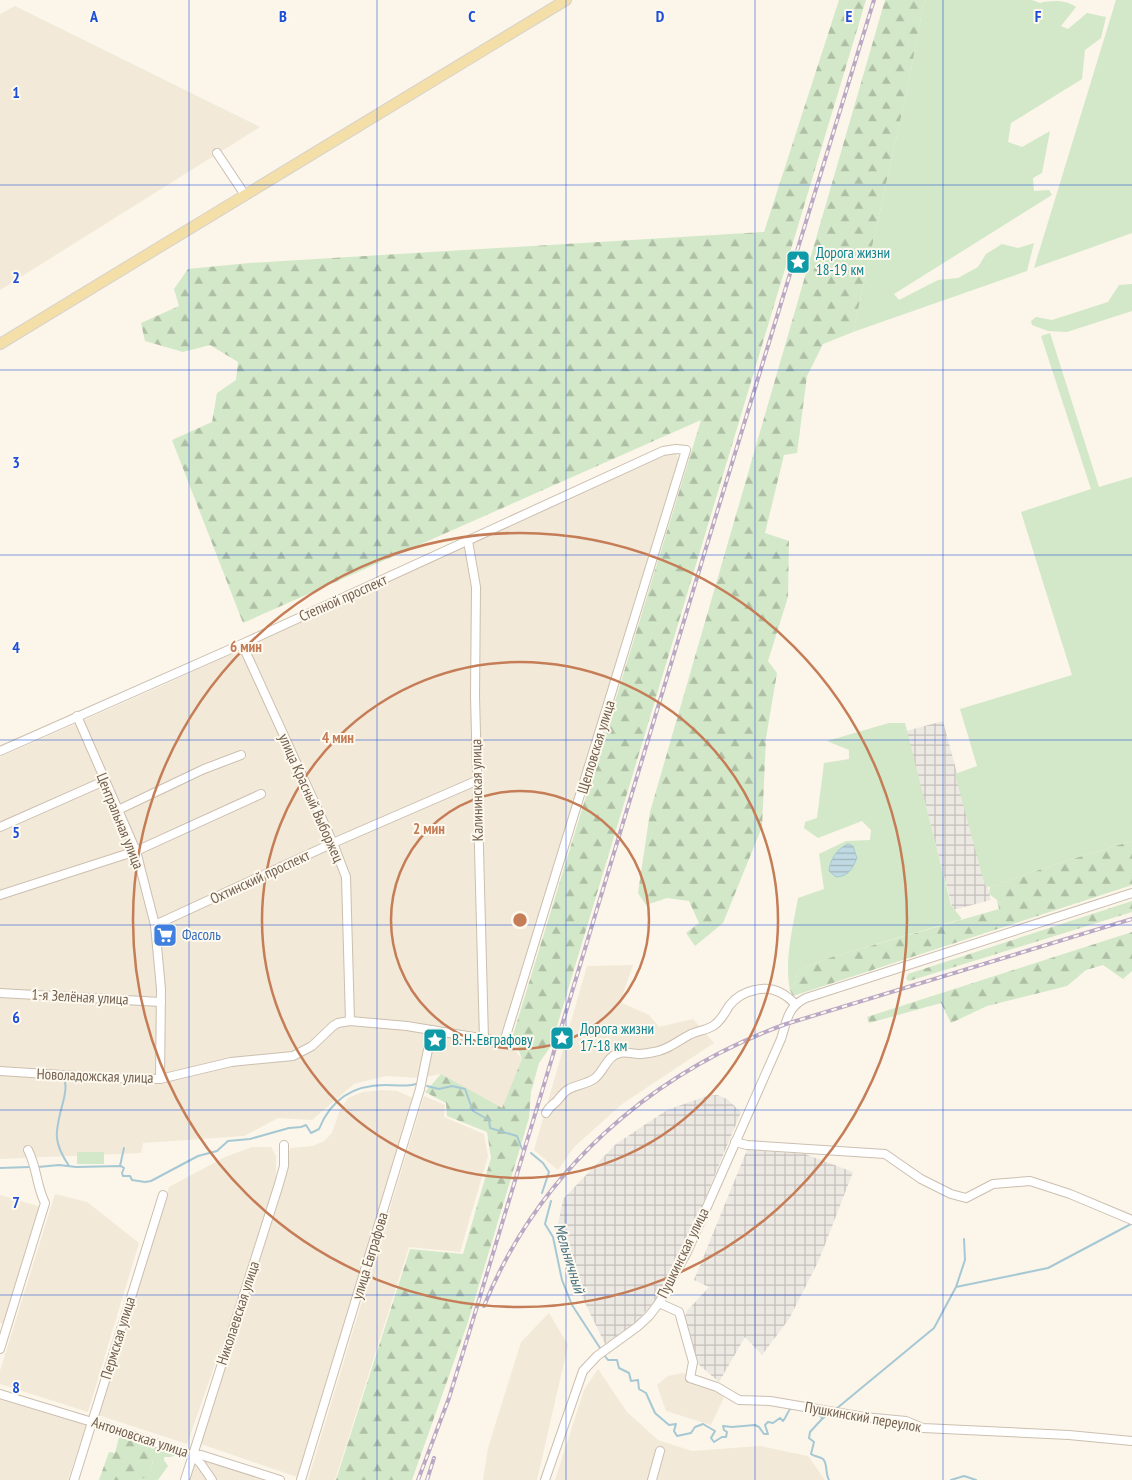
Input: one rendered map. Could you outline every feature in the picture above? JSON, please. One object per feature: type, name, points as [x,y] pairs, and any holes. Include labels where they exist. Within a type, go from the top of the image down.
[{"type":"main road","points":[[0,344],[566,0]]},
{"type":"street","points":[[217,153],[245,195]]},
{"type":"street","name":"Степной проспект","points":[[0,751],[242,644],[663,451],[686,450]]},
{"type":"street","name":"Щегловская улица","points":[[504,1042],[686,450]]},
{"type":"street","name":"Калининская улица","points":[[468,541],[476,587],[476,781],[484,1040]]},
{"type":"street","name":"улица Красный Выборжец","points":[[242,644],[333,843],[346,877],[350,1021]]},
{"type":"street","name":"Центральная улица","points":[[77,716],[136,851],[154,925],[161,1002],[160,1078]]},
{"type":"street","points":[[118,810],[204,769],[241,755]]},
{"type":"street","points":[[0,827],[104,780]]},
{"type":"street","name":"Охтинский проспект","points":[[154,925],[333,843],[476,781]]},
{"type":"street","points":[[0,896],[136,851],[261,794]]},
{"type":"street","points":[[546,1113],[549,1106],[562,1093],[569,1088],[585,1084],[595,1078],[610,1058],[618,1053],[638,1054],[656,1052],[673,1046],[690,1035],[712,1026],[722,1019],[730,1004],[742,995],[755,990],[767,988],[775,990],[786,995],[795,1004],[806,998],[1132,893]]},
{"type":"street","name":"1-я Зелёная улица","points":[[0,993],[161,1002]]},
{"type":"street","name":"Пушкинская улица","points":[[545,1480],[583,1371],[597,1356],[637,1328],[650,1316],[687,1252],[781,1039],[789,1013],[795,1004]]},
{"type":"street","name":"Новоладожская улица","points":[[0,1071],[108,1078],[160,1078],[231,1062],[293,1056],[312,1046],[333,1026],[350,1021],[407,1026],[504,1042]]},
{"type":"street","name":"улица Евграфова","points":[[302,1480],[421,1085],[432,1030]]},
{"type":"street","points":[[735,1142],[746,1145],[885,1154],[921,1179],[951,1194],[966,1198],[993,1184],[1030,1181],[1070,1194],[1132,1220]]},
{"type":"street","name":"Николаевская улица","points":[[185,1480],[279,1184],[284,1166],[284,1145]]},
{"type":"street","points":[[0,1349],[3,1328],[45,1203],[40,1193],[32,1158],[28,1150]]},
{"type":"street","name":"Пермская улица","points":[[74,1480],[163,1195]]},
{"type":"street","name":"Пушкинский переулок","points":[[659,1303],[679,1312],[693,1362],[690,1378],[717,1387],[739,1400],[770,1401],[864,1418],[906,1421],[923,1428],[1069,1435],[1132,1441]]},
{"type":"street","name":"Антоновская улица","points":[[0,1394],[192,1455],[201,1454],[280,1480]]},
{"type":"street","points":[[652,1480],[660,1452]]},
{"type":"street","points":[[192,1455],[212,1480]]},
{"type":"shaded area","points":[[15,6],[260,127],[0,290],[0,14]]},
{"type":"shaded area","points":[[667,452],[676,454],[680,460],[505,1038],[522,1059],[502,1109],[441,1074],[419,1078],[386,1076],[354,1084],[312,1120],[278,1118],[244,1136],[143,1143],[141,1153],[0,1159],[0,757],[159,687]]},
{"type":"shaded area","points":[[943,721],[991,900],[953,910],[906,731]]},
{"type":"shaded area","points":[[633,965],[620,1002],[649,1015],[659,1027],[693,1019],[714,1043],[622,1104],[574,1147],[558,1170],[534,1150],[587,966]]},
{"type":"shaded area","points":[[397,1091],[413,1098],[297,1477],[201,1444],[283,1187],[287,1168],[287,1154],[291,1148],[313,1146],[324,1141],[332,1133],[339,1112],[348,1098],[363,1092]]},
{"type":"shaded area","points":[[717,1095],[727,1099],[741,1112],[702,1206],[672,1271],[654,1302],[636,1322],[605,1344],[571,1274],[558,1225],[563,1199],[616,1144],[667,1110],[707,1096]]},
{"type":"shaded area","points":[[424,1096],[445,1105],[444,1117],[484,1134],[488,1156],[460,1252],[409,1247],[335,1480],[308,1480]]},
{"type":"shaded area","points":[[252,1147],[271,1147],[276,1156],[276,1180],[231,1319],[187,1444],[98,1415],[169,1187],[225,1157]]},
{"type":"shaded area","points":[[747,1150],[805,1154],[853,1172],[819,1260],[789,1319],[762,1355],[745,1337],[719,1382],[697,1363],[683,1323],[687,1311],[709,1287],[694,1280]]},
{"type":"shaded area","points":[[55,1194],[87,1202],[139,1243],[88,1412],[0,1384],[0,1371]]},
{"type":"shaded area","points":[[0,1195],[41,1207],[4,1324],[0,1323]]},
{"type":"shaded area","points":[[549,1313],[568,1345],[537,1480],[483,1480],[488,1448],[521,1342]]},
{"type":"shaded area","points":[[598,1369],[627,1412],[658,1440],[692,1451],[760,1446],[808,1456],[825,1480],[555,1480],[584,1390]]},
{"type":"shaded area","points":[[683,1373],[705,1382],[724,1397],[711,1425],[666,1411],[657,1385],[668,1376]]},
{"type":"shaded area","points":[[0,1398],[86,1425],[68,1480],[0,1480]]},
{"type":"shaded area","points":[[203,1458],[266,1480],[188,1480],[193,1463]]},
{"type":"green space","points":[[839,0],[866,0],[551,1046],[539,1063],[531,1092],[529,1118],[467,1325],[412,1480],[336,1480],[410,1249],[463,1254],[491,1158],[487,1132],[447,1116],[446,1103],[425,1092],[441,1074],[502,1108],[522,1059],[513,1035],[701,420],[243,623],[172,440],[212,422],[217,393],[236,380],[238,362],[210,345],[183,352],[145,341],[141,323],[179,306],[174,289],[188,269],[249,263],[764,232]]},
{"type":"green space","points":[[885,0],[926,0],[923,6],[909,81],[853,332],[823,344],[807,376],[797,453],[784,455],[765,533],[789,541],[788,597],[768,661],[777,673],[766,738],[762,827],[723,923],[695,946],[686,933],[699,923],[689,901],[667,898],[646,905],[638,893],[650,812]]},
{"type":"green space","points":[[926,0],[1032,0],[1040,3],[1063,2],[1076,7],[1061,26],[1068,29],[1087,13],[1106,17],[1101,38],[1085,50],[1082,79],[1011,123],[1008,142],[1022,147],[1050,131],[1042,173],[1033,178],[1034,191],[1049,190],[1052,195],[894,294],[899,300],[938,280],[958,278],[978,267],[986,254],[1002,244],[1018,248],[1034,243],[1027,271],[853,332],[909,81],[923,6]]},
{"type":"green space","points":[[1116,0],[1132,0],[1132,233],[1034,268]]},
{"type":"green space","points":[[1132,284],[1132,311],[1067,332],[1048,331],[1032,325],[1031,321],[1036,317],[1052,320],[1108,302],[1119,285]]},
{"type":"green space","points":[[1050,333],[1099,487],[1132,477],[1132,841],[1056,864],[990,887],[985,886],[955,774],[977,766],[960,709],[1072,675],[1021,512],[1091,489],[1041,336]]},
{"type":"green space","points":[[889,723],[905,723],[951,905],[962,919],[832,957],[798,970],[795,983],[790,990],[788,979],[789,955],[798,898],[824,889],[819,854],[846,841],[870,840],[871,830],[862,821],[818,838],[804,828],[805,822],[817,818],[824,763],[849,759],[849,750],[827,741]]},
{"type":"green space","points":[[1132,841],[1132,885],[793,996],[790,990],[795,983],[798,970],[832,957],[999,909],[997,900],[989,894],[990,887],[1056,864]]},
{"type":"green space","points":[[1132,901],[1132,912],[909,981],[906,979],[908,974]]},
{"type":"green space","points":[[1132,932],[1132,971],[1123,979],[1103,965],[1086,970],[1067,986],[987,1006],[951,1023],[941,1003],[869,1023],[867,1017]]},
{"type":"green space","points":[[77,1152],[104,1152],[104,1164],[77,1164]]},
{"type":"green space","points":[[114,1434],[150,1444],[154,1456],[150,1473],[147,1477],[138,1480],[99,1480],[109,1452],[115,1453],[119,1437]]},
{"type":"green space","points":[[150,1444],[176,1452],[176,1455],[164,1457],[168,1466],[158,1480],[138,1480],[145,1477],[151,1470],[153,1457]]},
{"type":"water","points":[[848,844],[853,846],[857,858],[850,871],[836,877],[829,871],[831,862],[838,851]]},
{"type":"waterway","points":[[65,1082],[57,1137],[60,1150],[69,1166]]},
{"type":"waterway","points":[[38,1167],[59,1165],[76,1167],[121,1166],[124,1168],[123,1176],[130,1176],[132,1180],[151,1181],[198,1156],[217,1151],[228,1141],[250,1139],[306,1125],[311,1133],[319,1129],[330,1109],[344,1096],[353,1091],[373,1086],[416,1084]]},
{"type":"waterway","points":[[427,1086],[439,1089],[452,1086],[465,1089],[473,1111],[489,1120],[490,1128],[517,1136],[522,1149]]},
{"type":"waterway","points":[[120,1166],[124,1148]]},
{"type":"waterway","points":[[531,1153],[543,1163],[549,1172],[542,1193]]},
{"type":"waterway","points":[[0,1168],[30,1167]]},
{"type":"waterway","name":"Мельничный","points":[[551,1201],[545,1224],[553,1237],[562,1280],[572,1305],[602,1351]]},
{"type":"waterway","points":[[836,1409],[934,1328],[956,1287],[1048,1268],[1131,1224]]},
{"type":"waterway","points":[[956,1287],[965,1260],[964,1239]]},
{"type":"waterway","name":"Мельничный","points":[[604,1355],[608,1360],[617,1360],[619,1368],[629,1373],[631,1381],[638,1380],[639,1389],[646,1393],[655,1413],[669,1425],[676,1424],[674,1431],[677,1436],[691,1433],[695,1427],[703,1424],[715,1431],[711,1438],[714,1442],[722,1437],[726,1437],[727,1432],[723,1426],[755,1425],[764,1434],[768,1434],[765,1425],[768,1422],[773,1423],[780,1418],[783,1421],[792,1407]]},
{"type":"waterway","name":"Мельничный","points":[[809,1411],[821,1416],[822,1419],[810,1432],[809,1438],[814,1442],[811,1454],[825,1461],[829,1480]]},
{"type":"waterway","points":[[822,1419],[829,1414]]},
{"type":"waterway","points":[[951,1480],[964,1476],[976,1480]]},
{"type":"railway","points":[[418,1480],[449,1398],[874,0]]},
{"type":"railway","points":[[484,1306],[507,1257],[535,1212],[568,1170],[605,1133],[646,1099],[690,1070],[737,1045],[786,1024],[1132,919]]},
{"type":"railway","points":[[427,1480],[434,1458]]},
{"type":"place","name":"Дорога жизни 18-19 км","points":[[798,262]]},
{"type":"place","name":"Фасоль","points":[[165,935]]},
{"type":"place","name":"Дорога жизни 17-18 км","points":[[562,1038]]},
{"type":"place","name":"В. Н. Евграфову","points":[[435,1040]]}]
